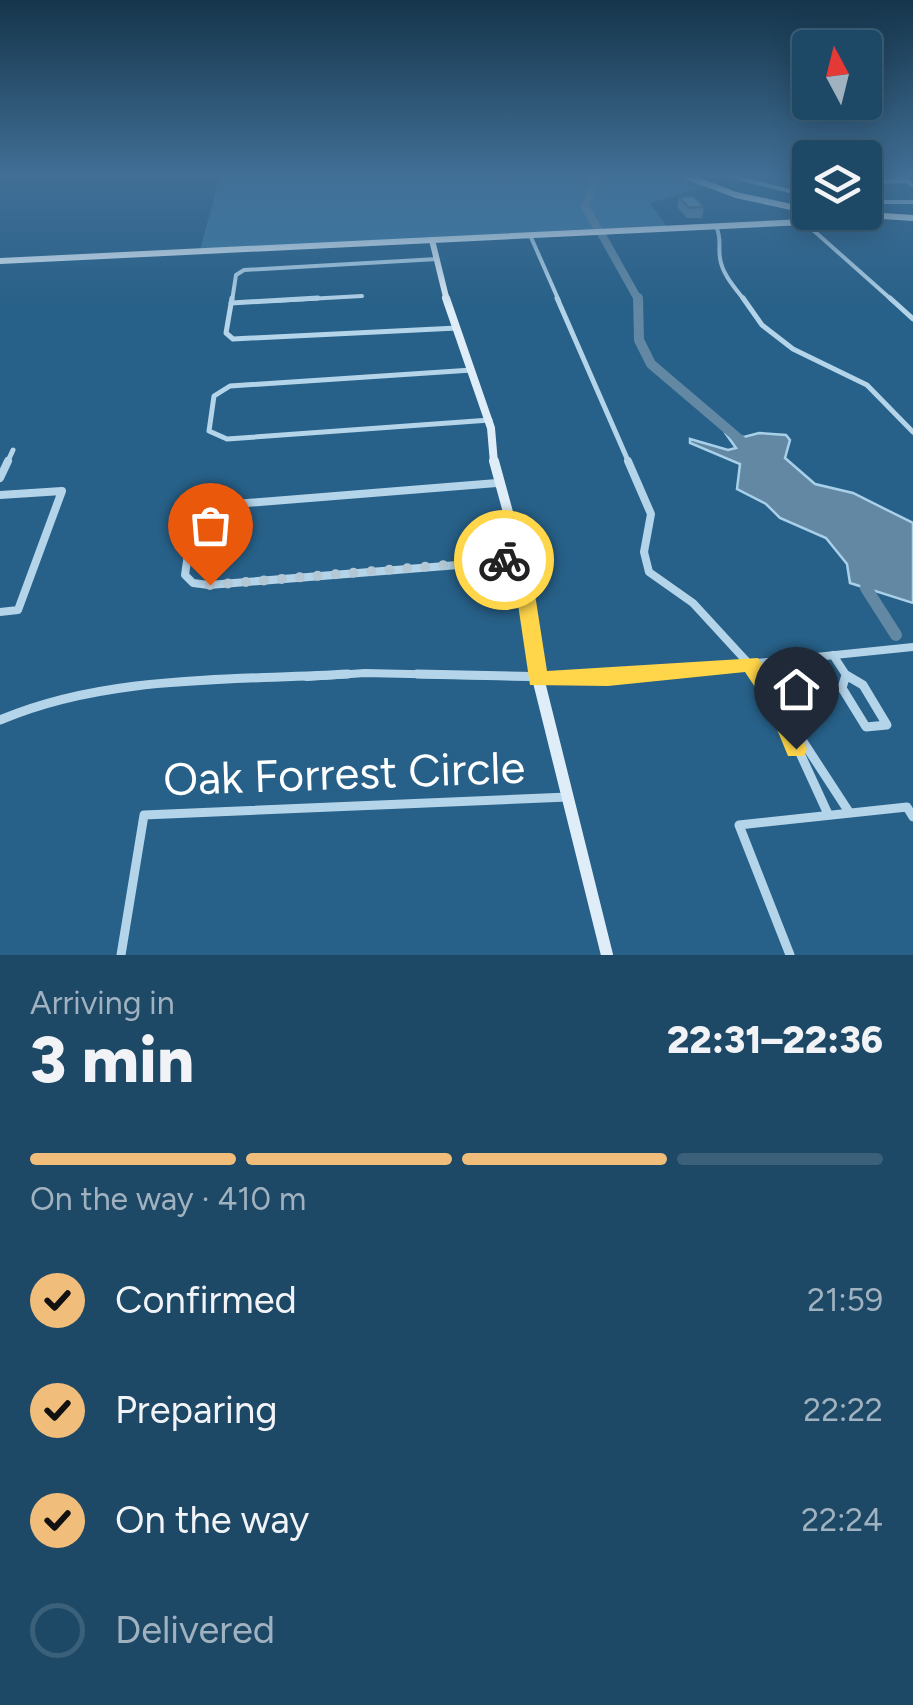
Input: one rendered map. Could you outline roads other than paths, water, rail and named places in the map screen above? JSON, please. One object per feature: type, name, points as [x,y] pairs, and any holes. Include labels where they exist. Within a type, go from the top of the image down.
[{"type":"street","points":[[0,261],[792,223]]},
{"type":"street","points":[[716,226],[722,239],[722,270],[762,325],[793,349],[867,385],[913,432]]},
{"type":"street","points":[[813,230],[913,320]]},
{"type":"street","points":[[530,235],[651,514],[653,526],[643,549],[647,570],[692,601],[750,664],[778,703],[792,715],[849,812]]},
{"type":"street","points":[[430,240],[454,328],[490,420],[497,483],[520,556],[538,679],[607,955]]},
{"type":"street","points":[[434,259],[244,270],[236,275],[226,333],[238,340],[454,328]]},
{"type":"street","points":[[230,303],[362,296]]},
{"type":"street","points":[[470,370],[230,386],[214,396],[210,431],[227,439],[490,420]]},
{"type":"street","points":[[0,478],[13,450]]},
{"type":"street","points":[[497,483],[210,506],[197,513],[192,522],[184,575],[193,583],[210,585],[494,562],[520,556]]},
{"type":"street","points":[[0,495],[62,490],[18,610],[0,612]]},
{"type":"street","points":[[0,720],[45,702],[91,690],[364,673],[608,678],[913,647]]},
{"type":"street","points":[[833,655],[846,675],[863,686],[887,725],[866,727],[842,688],[846,675]]},
{"type":"street","points":[[778,703],[780,716],[828,814]]},
{"type":"street","points":[[796,749],[811,747]]},
{"type":"street","name":"Oak Forrest Circle","points":[[122,955],[144,815],[569,797]]},
{"type":"street","points":[[790,955],[739,825],[849,812],[910,812]]},
{"type":"waterway","points":[[593,221],[598,229]]},
{"type":"waterway","points":[[602,235],[638,299]]},
{"type":"waterway","points":[[638,299],[639,340],[651,364],[745,444]]},
{"type":"waterway","points":[[870,576],[866,588],[896,635]]}]
